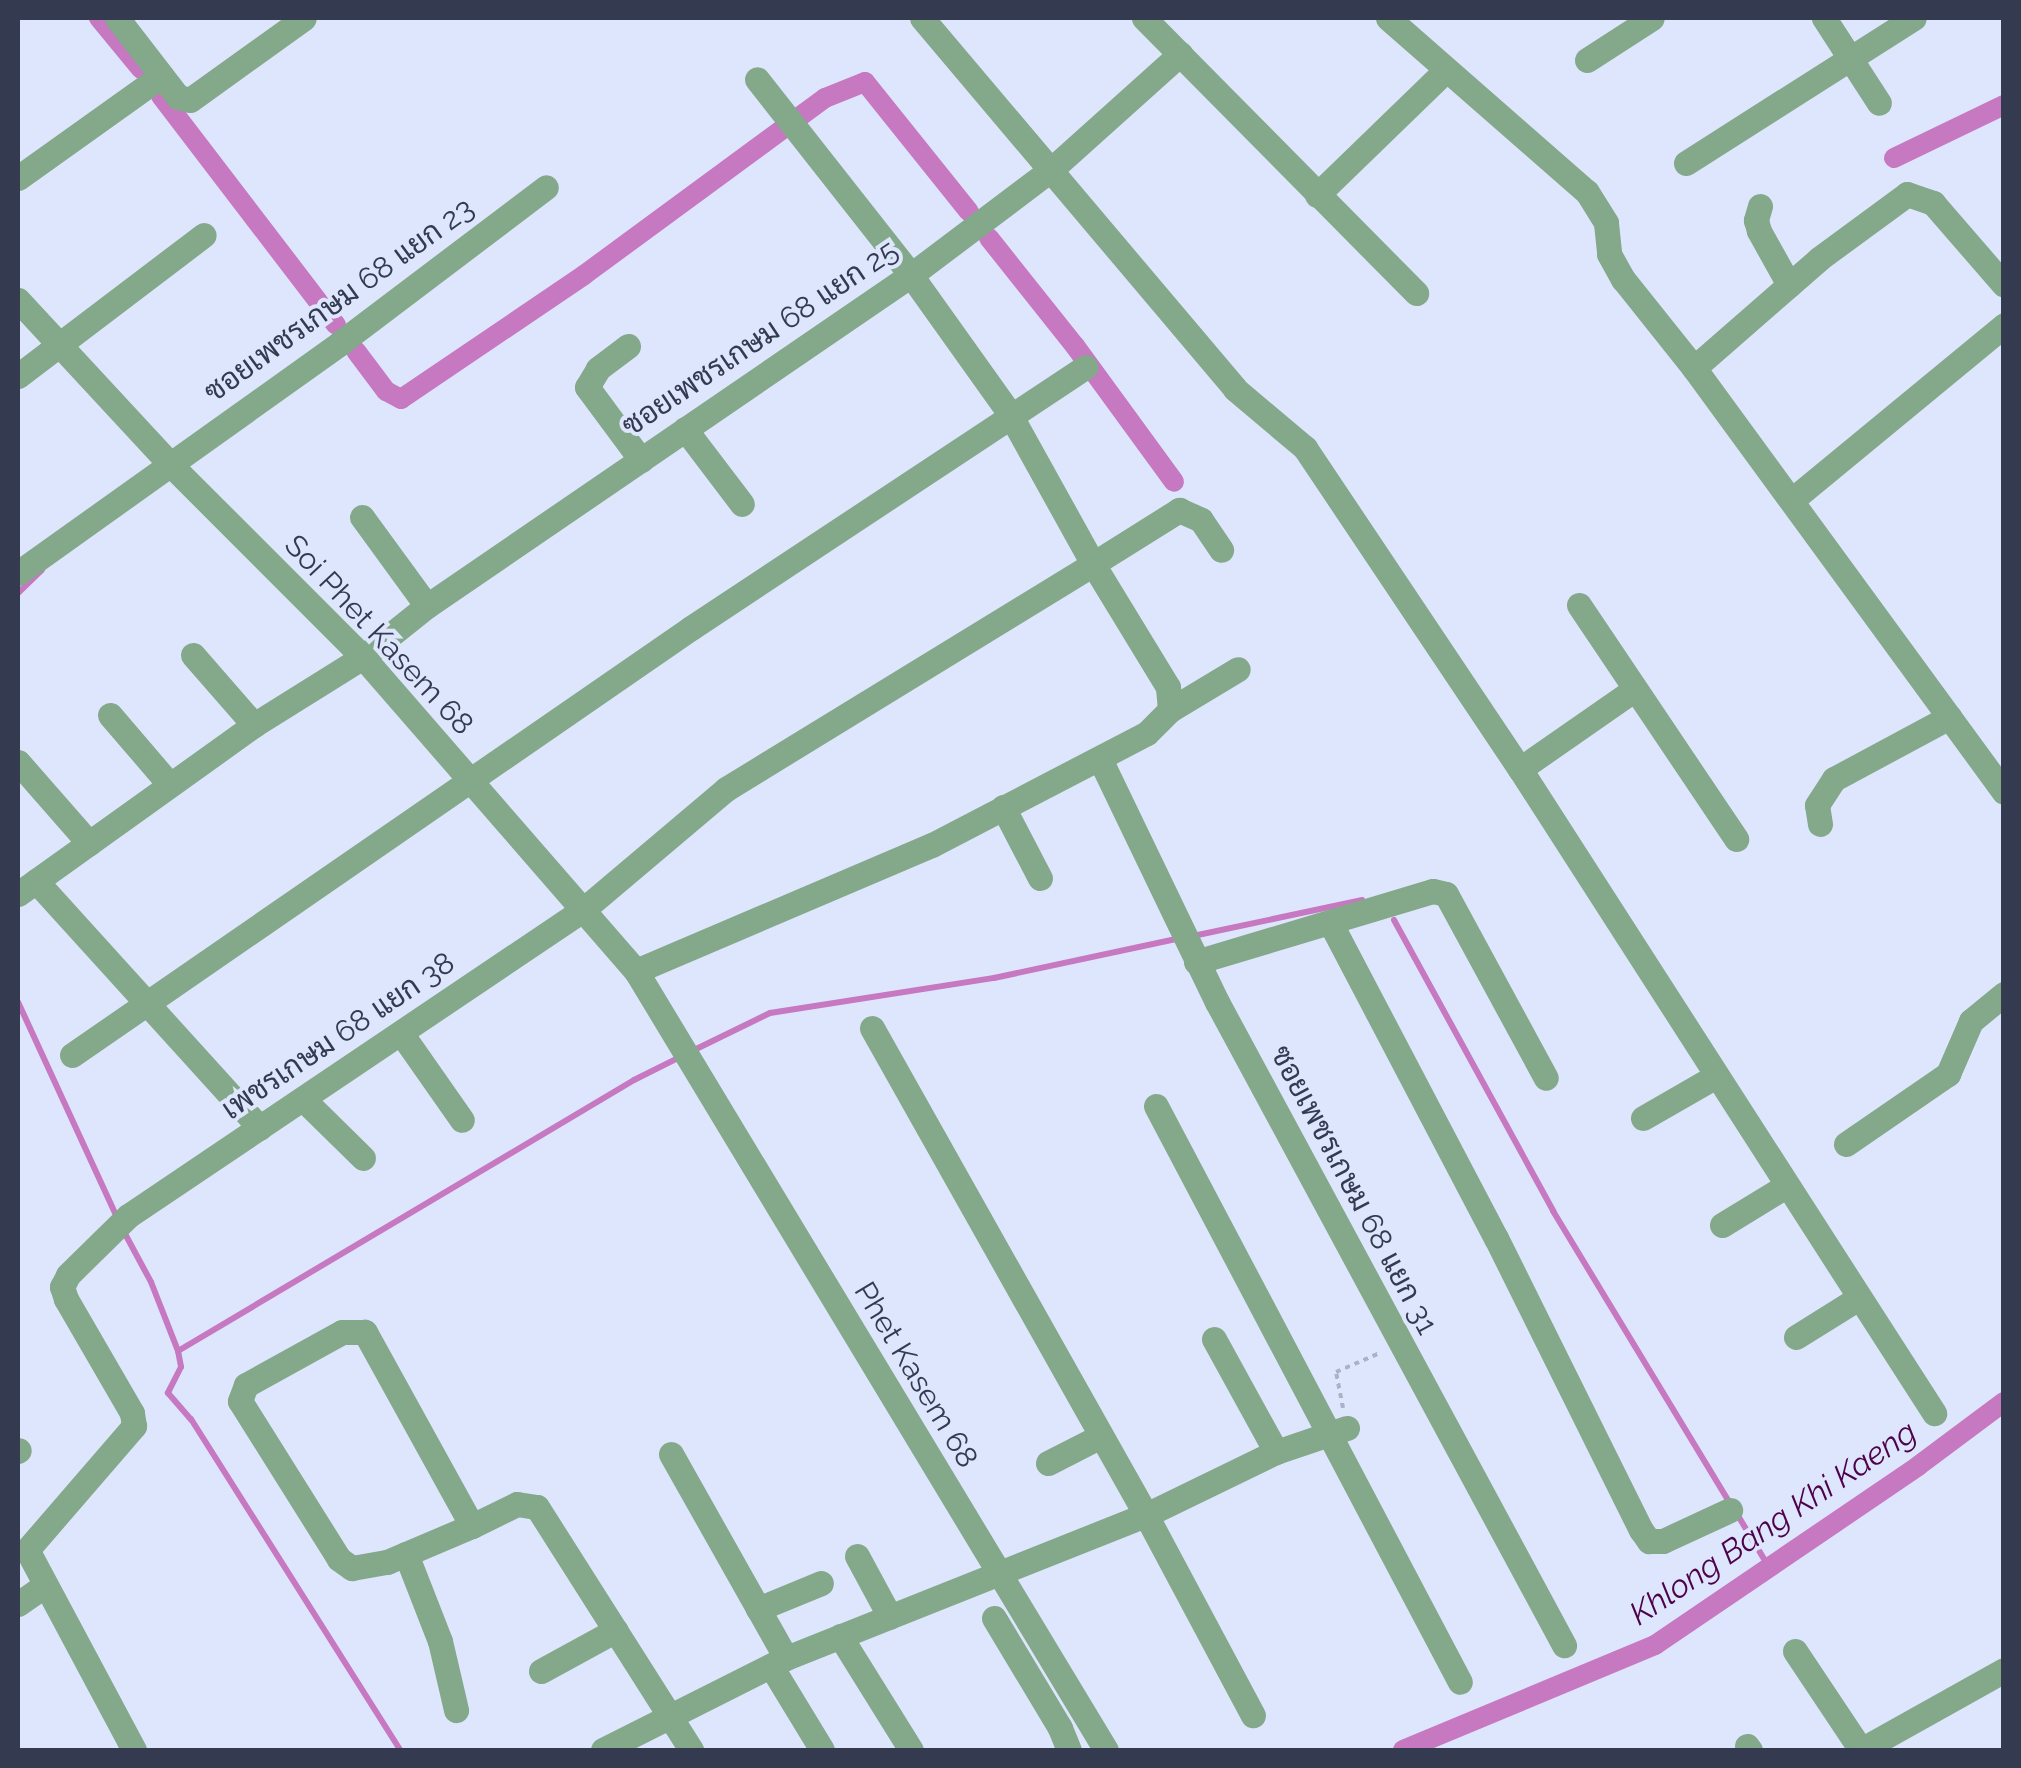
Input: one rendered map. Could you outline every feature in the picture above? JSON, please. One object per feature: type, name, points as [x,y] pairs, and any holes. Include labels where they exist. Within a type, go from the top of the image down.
[{"type":"street","points":[[117,18],[178,97],[190,100],[304,18]]},
{"type":"street","points":[[922,18],[1235,389],[1306,448],[1520,769],[1934,1413]]},
{"type":"street","points":[[1144,18],[1416,292]]},
{"type":"street","points":[[1388,18],[1587,192],[1606,223],[1614,265],[1792,500],[2004,792]]},
{"type":"street","points":[[1587,60],[1652,18]]},
{"type":"street","points":[[1824,18],[1879,103]]},
{"type":"street","points":[[1686,163],[1914,18]]},
{"type":"street","name":"ซอยเพชรเกษม 68 แยก 25","points":[[27,887],[254,725],[363,656],[427,606],[911,275],[1052,168],[1180,54]]},
{"type":"street","points":[[1317,195],[1446,70]]},
{"type":"street","points":[[18,178],[161,76]]},
{"type":"street","points":[[757,79],[911,275],[1010,414],[1092,564],[1168,687],[1170,710]]},
{"type":"street","name":"ซอยเพชรเกษม 68 แยก 23","points":[[18,573],[546,188]]},
{"type":"street","points":[[1694,368],[1789,285],[1907,194],[1934,203],[2004,285]]},
{"type":"street","points":[[1760,206],[1756,220],[1759,231],[1789,285]]},
{"type":"street","points":[[18,376],[204,235]]},
{"type":"street","name":"Soi Phet Kasem 68","points":[[18,300],[170,464],[363,656],[636,970],[671,1032]]},
{"type":"street","points":[[1792,500],[2004,325]]},
{"type":"street","points":[[628,346],[598,369],[587,387],[640,460]]},
{"type":"street","points":[[72,1055],[471,783],[567,712],[1085,367]]},
{"type":"street","points":[[685,429],[742,504]]},
{"type":"street","name":"เพชรเกษม 68 แยก 38","points":[[44,1586],[28,1546],[134,1426],[132,1414],[62,1287],[118,1223],[584,909],[726,789],[1178,510],[1200,520],[1221,550]]},
{"type":"street","points":[[362,517],[427,606]]},
{"type":"street","points":[[1579,605],[1736,839]]},
{"type":"street","points":[[193,655],[254,725]]},
{"type":"street","points":[[636,970],[932,845],[1147,732],[1170,710],[1238,669]]},
{"type":"street","points":[[1520,769],[1636,689]]},
{"type":"street","points":[[110,715],[170,785]]},
{"type":"street","points":[[1820,824],[1817,805],[1822,791],[1834,778],[1949,717]]},
{"type":"street","name":"ซอยเพชรเกษม 68 แยก 31","points":[[1100,759],[1196,962],[1564,1645]]},
{"type":"street","points":[[18,762],[89,843]]},
{"type":"street","points":[[1003,807],[1040,878]]},
{"type":"street","points":[[27,887],[145,1004],[260,1128]]},
{"type":"street","points":[[1196,962],[1433,891],[1446,894],[1456,906],[1546,1078]]},
{"type":"street","points":[[1331,924],[1496,1238],[1649,1542],[1663,1542],[1730,1510]]},
{"type":"street","points":[[1846,1144],[1948,1074],[1971,1021],[2004,994]]},
{"type":"street","points":[[872,1028],[1146,1515],[1253,1715]]},
{"type":"street","name":"Phet Kasem 68","points":[[671,1032],[1106,1750]]},
{"type":"street","points":[[401,1033],[462,1120]]},
{"type":"street","points":[[1643,1118],[1716,1076]]},
{"type":"street","points":[[303,1099],[362,1158]]},
{"type":"street","points":[[1156,1106],[1338,1432],[1460,1682]]},
{"type":"street","points":[[1722,1225],[1786,1186]]},
{"type":"street","points":[[1796,1337],[1858,1299]]},
{"type":"street","points":[[472,1526],[364,1332],[342,1332],[246,1385],[240,1401],[339,1559],[352,1568],[368,1568],[406,1554],[472,1526],[517,1504],[537,1507],[691,1750]]},
{"type":"street","points":[[1214,1339],[1276,1452]]},
{"type":"street","points":[[602,1750],[670,1720],[779,1662],[1146,1515],[1276,1452],[1338,1432]]},
{"type":"street","points":[[1048,1464],[1101,1436]]},
{"type":"street","points":[[672,1454],[758,1610],[822,1750]]},
{"type":"street","points":[[406,1554],[440,1641],[456,1710]]},
{"type":"street","points":[[857,1556],[890,1617]]},
{"type":"street","points":[[758,1610],[821,1583]]},
{"type":"street","points":[[18,1604],[44,1586],[134,1750]]},
{"type":"street","points":[[994,1618],[1065,1739],[1086,1717]]},
{"type":"street","points":[[541,1671],[616,1630]]},
{"type":"street","points":[[840,1636],[911,1750]]},
{"type":"street","points":[[1795,1651],[1861,1750],[2004,1670]]},
{"type":"path","points":[[1338,1432],[1336,1372],[1400,1344]]},
{"type":"waterway","points":[[99,18],[141,69]]},
{"type":"waterway","points":[[356,351],[386,391],[401,399],[584,275],[825,98],[865,82],[969,212]]},
{"type":"waterway","points":[[161,96],[336,325]]},
{"type":"waterway","points":[[1894,158],[2004,105]]},
{"type":"waterway","points":[[989,238],[1075,346],[1174,482]]},
{"type":"waterway","points":[[18,593],[42,570]]},
{"type":"waterway","points":[[1193,936],[1362,900]]},
{"type":"waterway","points":[[1394,920],[1553,1211],[1730,1503]]},
{"type":"waterway","points":[[690,1052],[770,1013],[994,978],[1181,938]]},
{"type":"waterway","points":[[18,1002],[118,1219]]},
{"type":"waterway","points":[[178,1351],[634,1080],[678,1058]]},
{"type":"waterway","points":[[123,1230],[151,1282],[178,1351],[181,1367],[168,1393],[191,1419],[400,1750]]},
{"type":"waterway","name":"Khlong Bang Khi Kaeng","points":[[1403,1750],[1655,1645],[1918,1466],[2004,1402]]},
{"type":"waterway","points":[[1737,1514],[1770,1569]]}]
